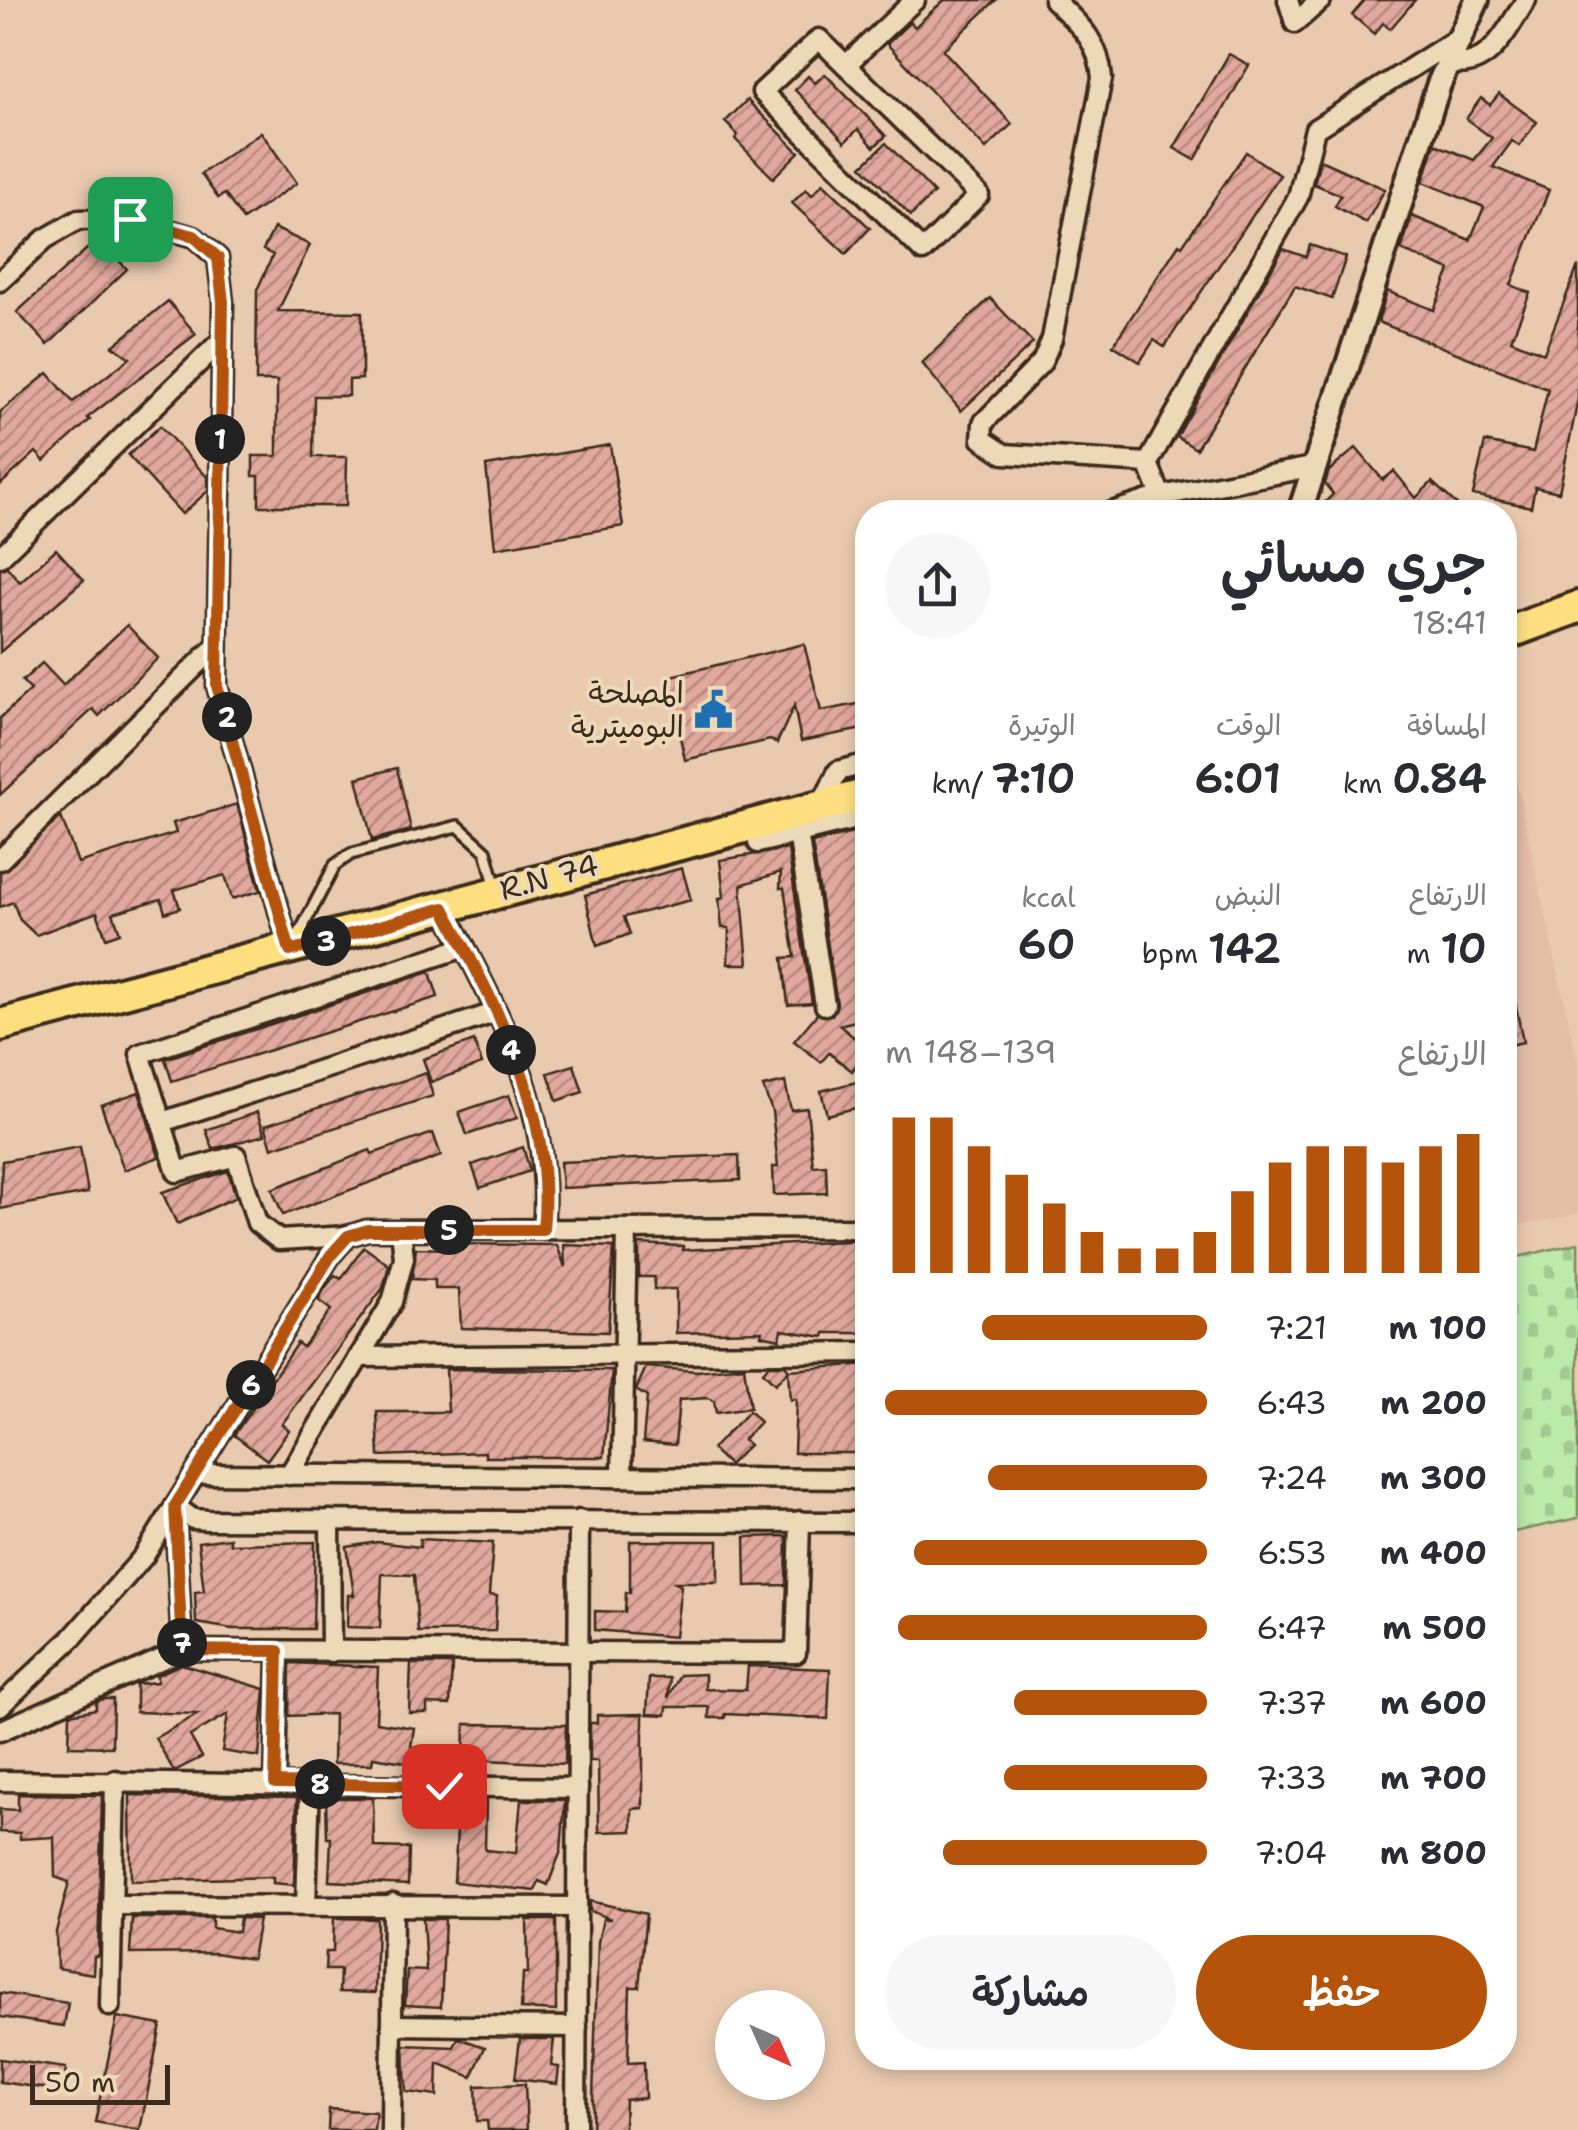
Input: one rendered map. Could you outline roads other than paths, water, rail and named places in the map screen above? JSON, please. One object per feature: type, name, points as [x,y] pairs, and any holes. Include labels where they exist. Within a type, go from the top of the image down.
[{"type":"main road","points":[[1517,630],[1578,607]]},
{"type":"main road","name":"R.N 74","points":[[0,1025],[290,951],[497,891],[855,797]]},
{"type":"street","points":[[848,63],[915,0]]},
{"type":"street","points":[[1054,0],[1091,36],[1100,57],[1102,78],[1052,339],[1042,362],[982,423],[982,439],[1004,454],[1148,463]]},
{"type":"street","points":[[1288,0],[1296,23],[1321,0]]},
{"type":"street","points":[[1304,500],[1438,84],[1477,0]]},
{"type":"street","points":[[1453,52],[1468,66],[1484,60],[1526,0]]},
{"type":"street","points":[[819,38],[848,63],[979,195],[923,251],[762,92],[819,38]]},
{"type":"street","points":[[1160,496],[1148,463],[1298,197],[1314,129],[1453,52]]},
{"type":"street","points":[[0,281],[45,239],[78,220],[130,219],[194,236],[218,258],[222,340],[217,686],[290,951]]},
{"type":"street","points":[[0,557],[222,340]]},
{"type":"street","points":[[1148,500],[1317,466]]},
{"type":"street","points":[[0,860],[216,646]]},
{"type":"street","points":[[821,806],[838,771],[855,767]]},
{"type":"street","points":[[758,843],[855,819]]},
{"type":"street","points":[[798,833],[825,1005]]},
{"type":"street","points":[[444,908],[534,1099],[544,1143],[547,1189],[543,1230]]},
{"type":"street","points":[[465,947],[140,1054],[178,1172],[236,1156],[257,1223],[279,1240],[402,1230],[855,1228]]},
{"type":"street","points":[[162,1122],[494,1013]]},
{"type":"street","points":[[622,1477],[627,1229]]},
{"type":"street","points":[[289,1475],[402,1278],[402,1230]]},
{"type":"street","points":[[0,1706],[106,1602],[144,1556],[331,1255],[348,1236]]},
{"type":"street","points":[[359,1357],[855,1352]]},
{"type":"street","points":[[196,1474],[855,1479]]},
{"type":"street","points":[[175,1506],[193,1519],[208,1520],[855,1522]]},
{"type":"street","points":[[175,1506],[182,1650]]},
{"type":"street","points":[[330,1520],[332,1652]]},
{"type":"street","points":[[576,2130],[579,1520]]},
{"type":"street","points":[[0,1732],[182,1650],[578,1655],[796,1653],[800,1521]]},
{"type":"street","points":[[275,1783],[278,1651]]},
{"type":"street","points":[[0,1782],[115,1780],[578,1788]]},
{"type":"street","points":[[110,2006],[115,1780]]},
{"type":"street","points":[[306,1904],[310,1784]]},
{"type":"street","points":[[391,2130],[392,1904]]},
{"type":"street","points":[[112,1905],[577,1906]]},
{"type":"street","points":[[392,2025],[577,2027]]},
{"type":"lane","points":[[290,951],[335,865],[350,854],[458,826],[486,851],[497,891]]},
{"type":"place","name":"المصلحة البوميترية","points":[[714,709]]}]
